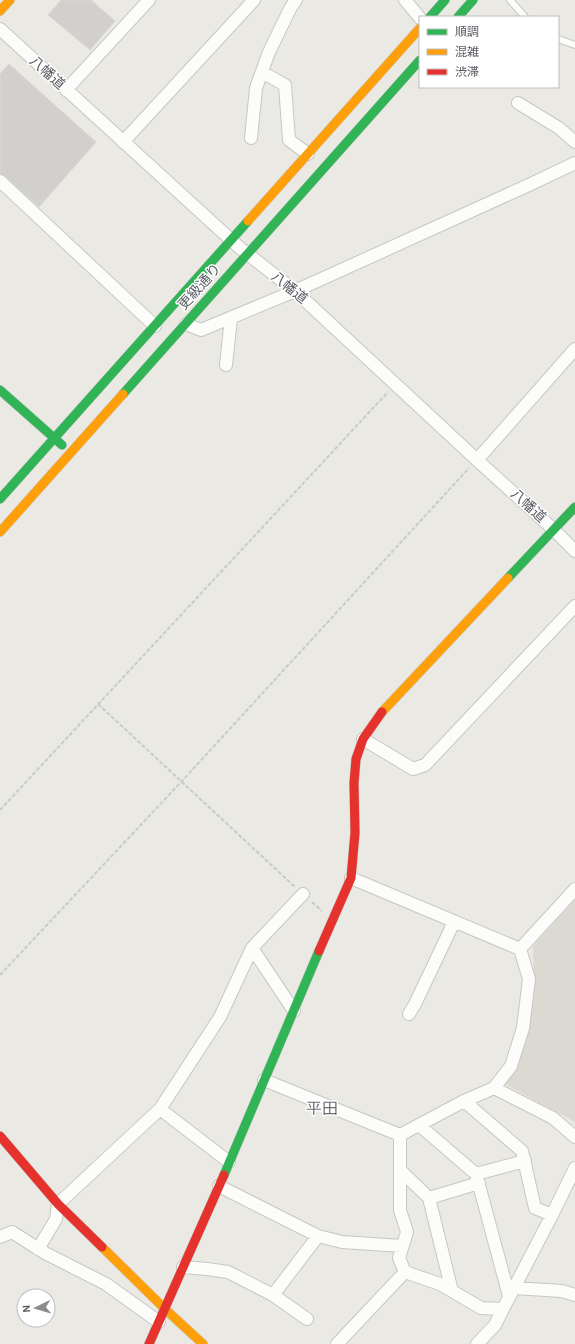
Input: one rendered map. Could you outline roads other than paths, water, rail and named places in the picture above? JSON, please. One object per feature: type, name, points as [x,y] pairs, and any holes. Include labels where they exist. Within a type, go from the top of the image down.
[{"type":"street","points":[[0,11],[10,0]]},
{"type":"street","points":[[66,90],[149,0]]},
{"type":"street","points":[[123,142],[254,0]]},
{"type":"street","points":[[250,138],[256,88],[269,52],[291,7],[296,0]]},
{"type":"street","points":[[405,0],[419,17]]},
{"type":"street","points":[[431,16],[445,0]]},
{"type":"street","points":[[459,16],[473,0]]},
{"type":"street","name":"八幡道","points":[[0,29],[231,240],[295,291],[575,551]]},
{"type":"street","name":"更級通り","points":[[0,499],[156,326],[419,29]]},
{"type":"street","name":"更級通り","points":[[0,532],[419,61]]},
{"type":"street","points":[[262,72],[285,85],[289,140],[308,154]]},
{"type":"street","points":[[518,103],[559,128],[575,142]]},
{"type":"street","points":[[186,324],[202,330],[295,291],[575,163]]},
{"type":"street","points":[[0,181],[156,326]]},
{"type":"street","points":[[226,364],[230,318]]},
{"type":"street","points":[[477,460],[575,349]]},
{"type":"street","points":[[0,390],[71,453]]},
{"type":"street","points":[[149,1344],[219,1186],[351,878],[355,833],[354,784],[356,759],[363,739],[378,717],[575,507]]},
{"type":"street","points":[[363,739],[413,769],[425,765],[575,606]]},
{"type":"street","points":[[351,878],[520,949]]},
{"type":"street","points":[[520,949],[575,889]]},
{"type":"street","points":[[38,1249],[56,1218],[58,1204],[160,1109],[220,1017],[252,948],[303,894]]},
{"type":"street","points":[[409,1014],[454,922]]},
{"type":"street","points":[[252,948],[294,1011]]},
{"type":"street","points":[[264,1080],[400,1135],[464,1101],[494,1088],[511,1066],[523,1028],[529,979],[520,949]]},
{"type":"street","points":[[494,1088],[553,1118],[575,1137]]},
{"type":"street","points":[[464,1101],[522,1151],[535,1208],[552,1216]]},
{"type":"street","points":[[160,1109],[229,1162]]},
{"type":"street","points":[[419,1125],[478,1178],[512,1292]]},
{"type":"street","points":[[400,1135],[400,1210],[407,1232],[399,1258],[405,1272],[440,1284],[481,1308],[502,1309]]},
{"type":"street","points":[[0,1136],[58,1204],[164,1309],[203,1344]]},
{"type":"street","points":[[429,1198],[525,1161]]},
{"type":"street","points":[[477,1344],[495,1325],[502,1309],[552,1216],[575,1168]]},
{"type":"street","points":[[400,1170],[429,1198],[452,1291]]},
{"type":"street","points":[[219,1186],[318,1236],[342,1242],[402,1246]]},
{"type":"street","points":[[0,1237],[12,1232],[38,1249],[106,1284],[159,1322]]},
{"type":"street","points":[[273,1295],[318,1236]]},
{"type":"street","points":[[183,1267],[228,1272],[273,1295],[306,1319]]},
{"type":"street","points":[[337,1344],[405,1272]]},
{"type":"street","points":[[512,1292],[562,1291],[575,1295]]},
{"type":"lane","points":[[510,0],[524,16]]},
{"type":"lane","points":[[559,39],[575,45]]},
{"type":"district","name":"平田","points":[[322,1109]]}]
